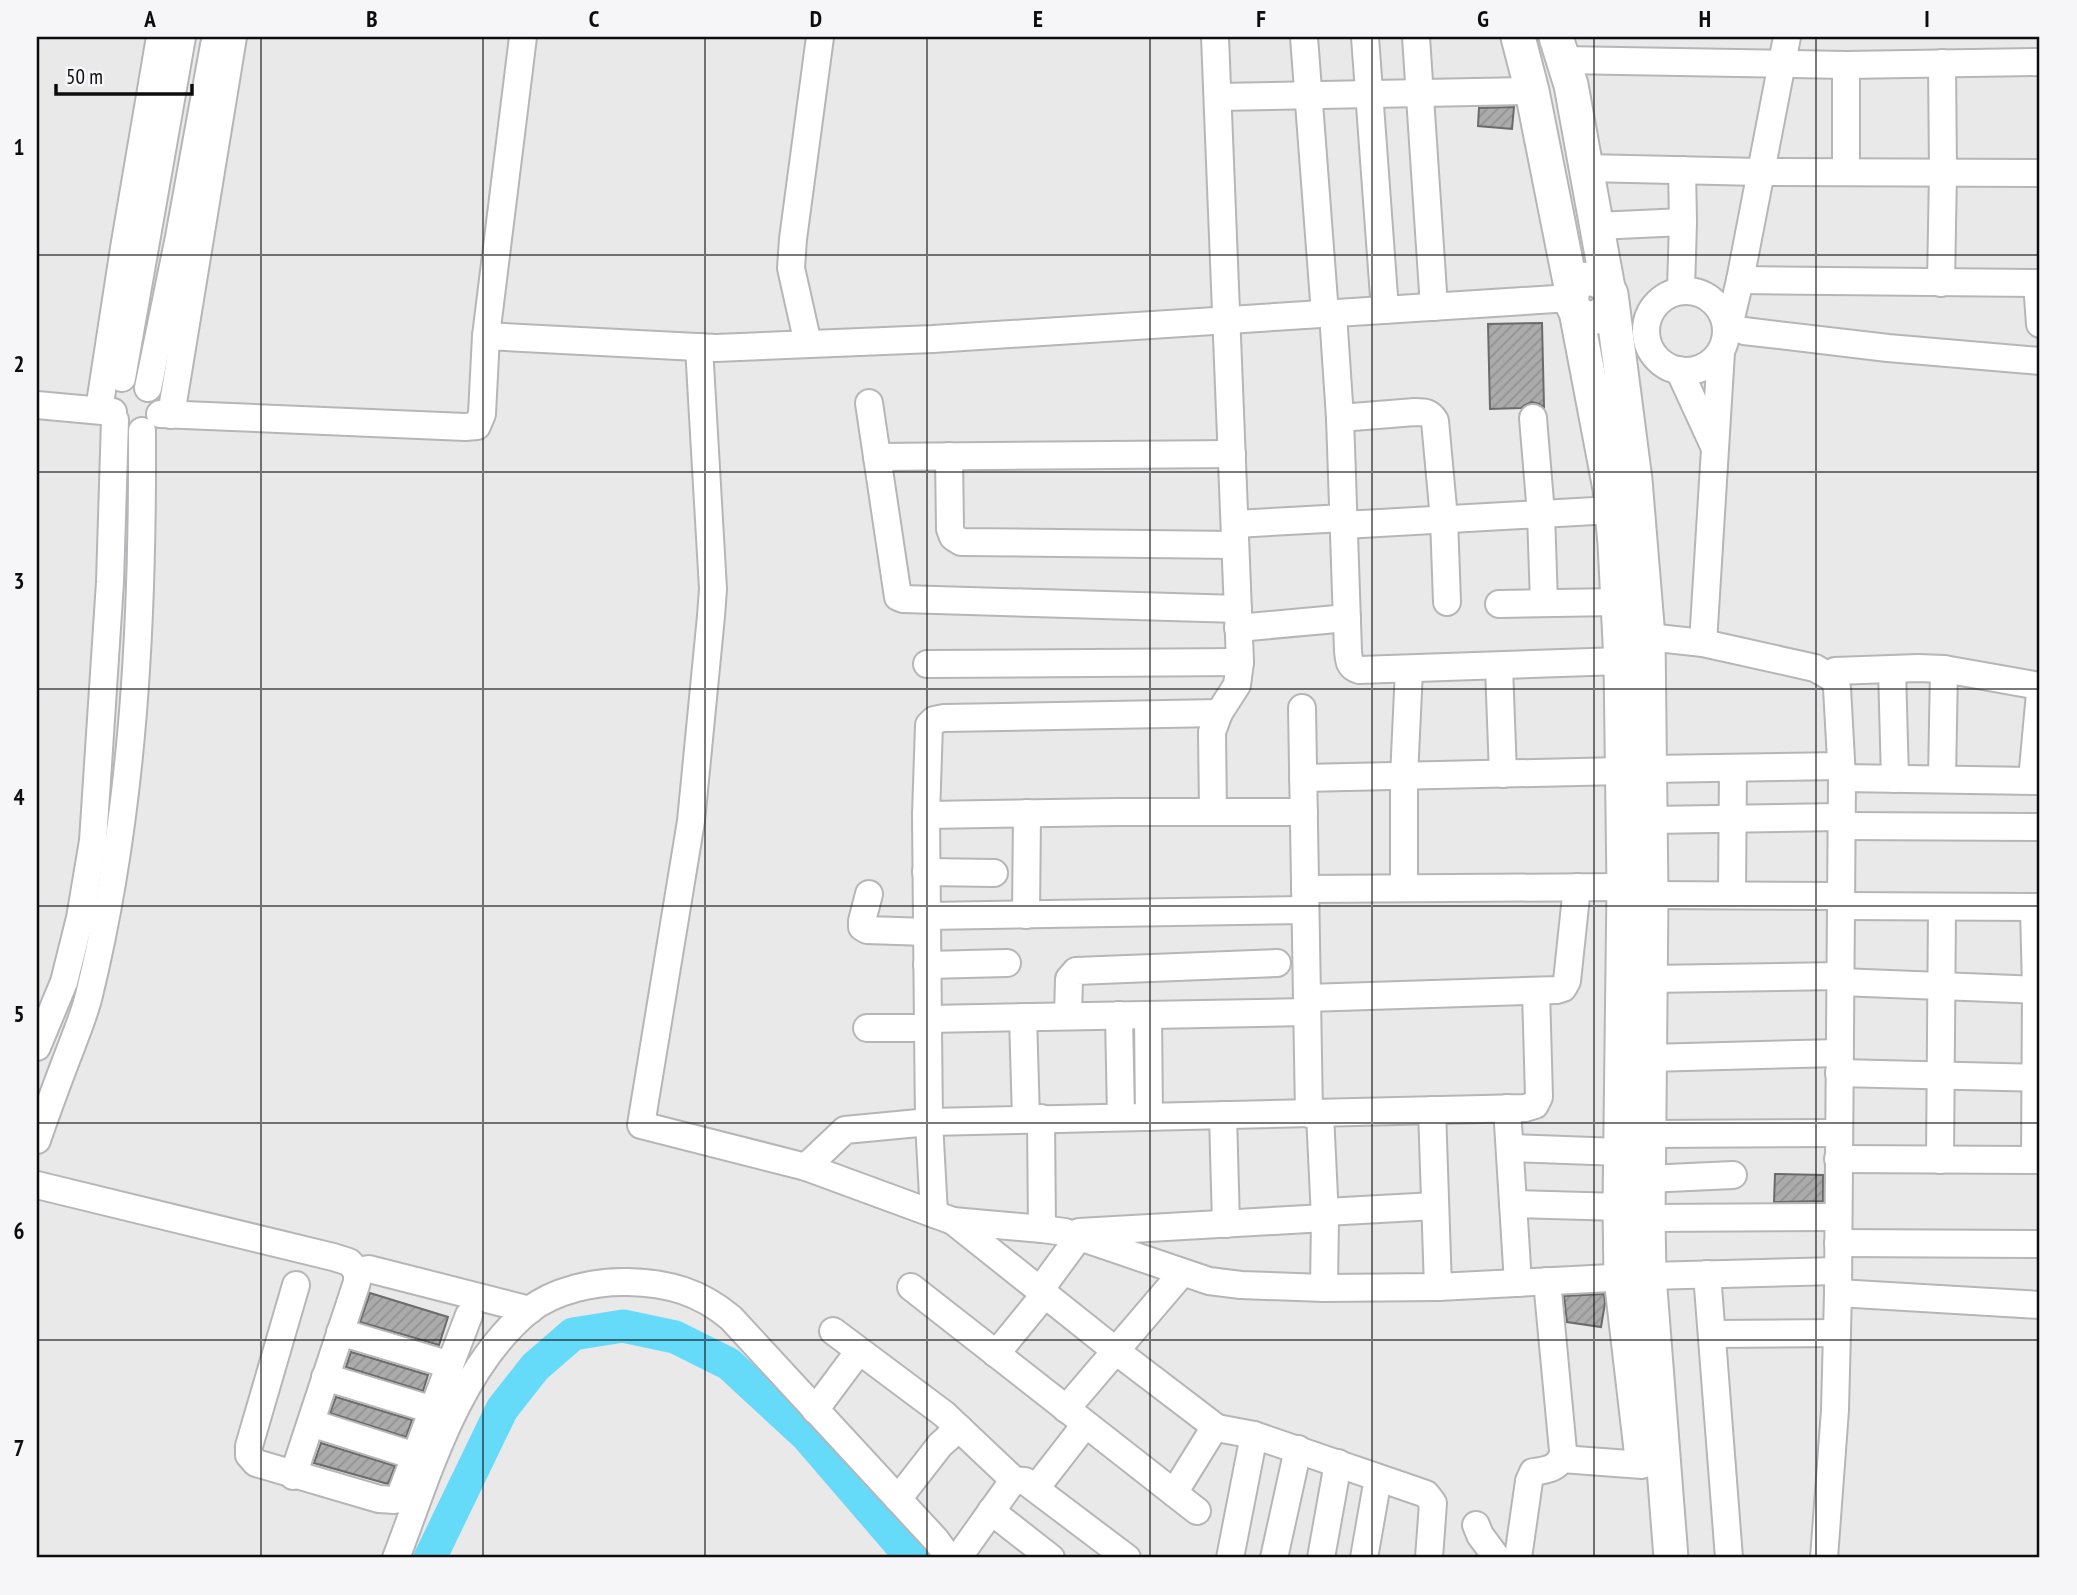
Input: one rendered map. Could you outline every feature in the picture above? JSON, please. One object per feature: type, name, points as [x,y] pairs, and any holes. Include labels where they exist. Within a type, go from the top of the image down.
[{"type":"main road","points":[[1518,37],[1532,91],[1610,489],[1621,661],[1636,770],[1651,820],[1638,891],[1650,979],[1647,1179],[1634,1213]]},
{"type":"main road","points":[[1559,48],[1571,85],[1610,294],[1635,480],[1648,637],[1636,770],[1638,891],[1620,1152],[1634,1213],[1648,1558]]},
{"type":"main road","points":[[1573,301],[1580,282],[1592,278],[1604,283],[1610,294]]},
{"type":"main road","points":[[1635,1277],[1671,1558]]},
{"type":"street","points":[[37,1047],[64,982],[80,918],[93,842],[110,582],[111,408],[124,248],[160,37]]},
{"type":"street","points":[[183,37],[146,250],[111,408],[125,430],[138,433],[158,420],[465,428],[477,426],[482,414],[486,336],[523,37]]},
{"type":"street","points":[[148,388],[179,237],[215,37]]},
{"type":"street","points":[[37,1139],[89,998],[113,878],[129,760],[136,677],[142,512],[233,37]]},
{"type":"street","points":[[808,344],[791,268],[820,37]]},
{"type":"street","points":[[1213,812],[1212,732],[1219,713],[1237,685],[1240,662],[1215,37]]},
{"type":"street","points":[[1304,37],[1340,418],[1349,663],[1359,670],[1409,670],[1621,661]]},
{"type":"street","points":[[1365,37],[1385,310]]},
{"type":"street","points":[[1416,37],[1434,307]]},
{"type":"street","points":[[1703,643],[1716,449],[1731,340],[1787,37]]},
{"type":"street","points":[[1559,48],[1782,64],[2040,62]]},
{"type":"street","points":[[1941,283],[1944,172],[1942,63]]},
{"type":"street","points":[[1846,65],[1846,172]]},
{"type":"street","points":[[1218,97],[1532,91]]},
{"type":"street","points":[[1586,167],[1760,172],[2040,173]]},
{"type":"street","points":[[1681,290],[1682,170]]},
{"type":"street","points":[[1597,226],[1683,222]]},
{"type":"street","points":[[1740,280],[2039,283],[2040,324]]},
{"type":"street","points":[[1681,290],[1699,292],[1715,302],[1725,317],[1731,340],[1708,366],[1690,372],[1672,369],[1657,360],[1647,344],[1645,326],[1651,309],[1664,296],[1681,290]]},
{"type":"street","points":[[1610,294],[1651,309]]},
{"type":"street","points":[[486,336],[716,348],[933,339],[1434,307],[1573,301]]},
{"type":"street","points":[[1731,340],[1888,348],[2040,361]]},
{"type":"street","points":[[699,347],[713,589],[691,821],[641,1125],[806,1167],[943,1218],[1062,1233],[1226,1224],[1435,1206]]},
{"type":"street","points":[[1679,370],[1716,449]]},
{"type":"street","points":[[37,405],[111,408],[132,385],[148,388],[158,400],[158,420]]},
{"type":"street","points":[[869,403],[898,597],[1238,618],[1347,618]]},
{"type":"street","points":[[1340,418],[1425,412],[1432,415],[1435,421],[1444,519],[1447,602]]},
{"type":"street","points":[[1533,418],[1541,514],[1544,603]]},
{"type":"street","points":[[877,457],[1232,454]]},
{"type":"street","points":[[950,456],[950,529],[953,537],[961,542],[1235,534],[1344,521],[1444,519],[1612,510]]},
{"type":"street","points":[[1499,604],[1618,602]]},
{"type":"street","points":[[1648,637],[1703,643],[1815,668],[1834,680],[1838,688],[1842,772],[1838,1282],[1835,1410],[1824,1558]]},
{"type":"street","points":[[927,664],[1240,662]]},
{"type":"street","points":[[1499,667],[1503,774]]},
{"type":"street","points":[[1892,669],[1895,779]]},
{"type":"street","points":[[1834,680],[1835,671],[1944,669],[2040,686]]},
{"type":"street","points":[[1942,779],[1944,669]]},
{"type":"street","points":[[1404,888],[1404,777],[1409,670]]},
{"type":"street","points":[[1303,778],[1733,768],[1842,772],[1895,779],[2036,780],[2040,692]]},
{"type":"street","points":[[1302,708],[1307,1005],[1325,1215],[1324,1288]]},
{"type":"street","points":[[1219,713],[934,720],[927,729],[929,1122],[943,1218],[1217,1428],[1254,1434],[1426,1494],[1433,1503],[1429,1558]]},
{"type":"street","points":[[1732,894],[1733,768]]},
{"type":"street","points":[[926,815],[1304,812]]},
{"type":"street","points":[[1026,915],[1027,813]]},
{"type":"street","points":[[1651,820],[1732,819],[2040,827]]},
{"type":"street","points":[[926,872],[994,873]]},
{"type":"street","points":[[867,1028],[1023,1017],[1131,1015],[1556,990],[1563,988],[1567,981],[1577,887]]},
{"type":"street","points":[[869,894],[862,921],[862,927],[867,930],[1026,915],[1305,900],[1404,888],[1577,887],[1942,907],[2037,907],[2038,1160],[1838,1159]]},
{"type":"street","points":[[1940,1160],[1942,907]]},
{"type":"street","points":[[1068,1016],[1069,979],[1076,971],[1277,963]]},
{"type":"street","points":[[927,965],[1007,964]]},
{"type":"street","points":[[1124,969],[1149,1117]]},
{"type":"street","points":[[1650,979],[1840,979],[2038,990]]},
{"type":"street","points":[[806,1167],[845,1130],[929,1122],[1525,1108],[1535,1105],[1539,1097],[1536,991]]},
{"type":"street","points":[[1121,1117],[1131,1015]]},
{"type":"street","points":[[996,1354],[1042,1292],[1062,1233],[1033,1119],[1023,1017]]},
{"type":"street","points":[[1648,1058],[1839,1063],[1940,1075],[2037,1078]]},
{"type":"street","points":[[1507,1108],[1518,1283]]},
{"type":"street","points":[[1432,1111],[1438,1287]]},
{"type":"street","points":[[1223,1115],[1226,1224]]},
{"type":"street","points":[[1648,1134],[1839,1133]]},
{"type":"street","points":[[1510,1148],[1620,1152]]},
{"type":"street","points":[[1647,1179],[1733,1175]]},
{"type":"street","points":[[37,1185],[349,1262],[357,1271],[357,1282],[293,1476]]},
{"type":"street","points":[[1513,1204],[2040,1244]]},
{"type":"street","points":[[1062,1233],[1209,1281],[1241,1285],[1324,1288],[1438,1287],[1707,1275],[1838,1282],[2040,1305]]},
{"type":"street","points":[[357,1271],[369,1269],[530,1310]]},
{"type":"street","points":[[1025,1485],[1076,1417],[1116,1351],[1182,1273]]},
{"type":"street","points":[[1707,1275],[1729,1558]]},
{"type":"street","points":[[396,1558],[450,1420],[474,1374],[503,1335],[530,1310],[566,1291],[604,1281],[650,1283],[684,1290],[713,1304],[732,1318],[950,1558]]},
{"type":"street","points":[[1518,1558],[1529,1481],[1533,1472],[1557,1466],[1563,1451],[1547,1281]]},
{"type":"street","points":[[296,1285],[249,1446],[249,1455],[256,1464],[389,1501],[400,1496],[468,1315]]},
{"type":"street","points":[[911,1287],[1197,1511]]},
{"type":"street","points":[[833,1331],[944,1414],[1025,1485],[1127,1558]]},
{"type":"street","points":[[340,1332],[450,1365]]},
{"type":"street","points":[[1712,1334],[1837,1333]]},
{"type":"street","points":[[816,1410],[859,1350]]},
{"type":"street","points":[[326,1377],[433,1410]]},
{"type":"street","points":[[310,1423],[415,1456]]},
{"type":"street","points":[[898,1499],[940,1445],[959,1428]]},
{"type":"street","points":[[1174,1493],[1213,1430],[1217,1428]]},
{"type":"street","points":[[1230,1558],[1254,1434]]},
{"type":"street","points":[[1275,1558],[1298,1449]]},
{"type":"street","points":[[1562,1459],[1643,1465]]},
{"type":"street","points":[[1321,1558],[1338,1463]]},
{"type":"street","points":[[1364,1558],[1378,1478]]},
{"type":"street","points":[[958,1558],[1010,1485],[1025,1485]]},
{"type":"street","points":[[991,1511],[1051,1558]]},
{"type":"building","points":[[1514,107],[1512,129],[1478,126],[1479,108]]},
{"type":"building","points":[[1542,323],[1544,407],[1532,402],[1521,408],[1490,409],[1488,324]]},
{"type":"building","points":[[1775,1174],[1823,1175],[1823,1201],[1774,1202]]},
{"type":"building","points":[[370,1293],[448,1317],[439,1345],[360,1322]]},
{"type":"building","points":[[1604,1294],[1601,1327],[1567,1322],[1564,1296]]},
{"type":"building","points":[[351,1352],[428,1375],[423,1391],[346,1367]]},
{"type":"building","points":[[336,1397],[412,1420],[406,1437],[330,1413]]},
{"type":"building","points":[[321,1443],[395,1466],[388,1484],[314,1463]]},
{"type":"waterway","points":[[430,1558],[502,1409],[535,1367],[573,1334],[623,1326],[675,1337],[729,1364],[807,1436],[912,1558]]}]
